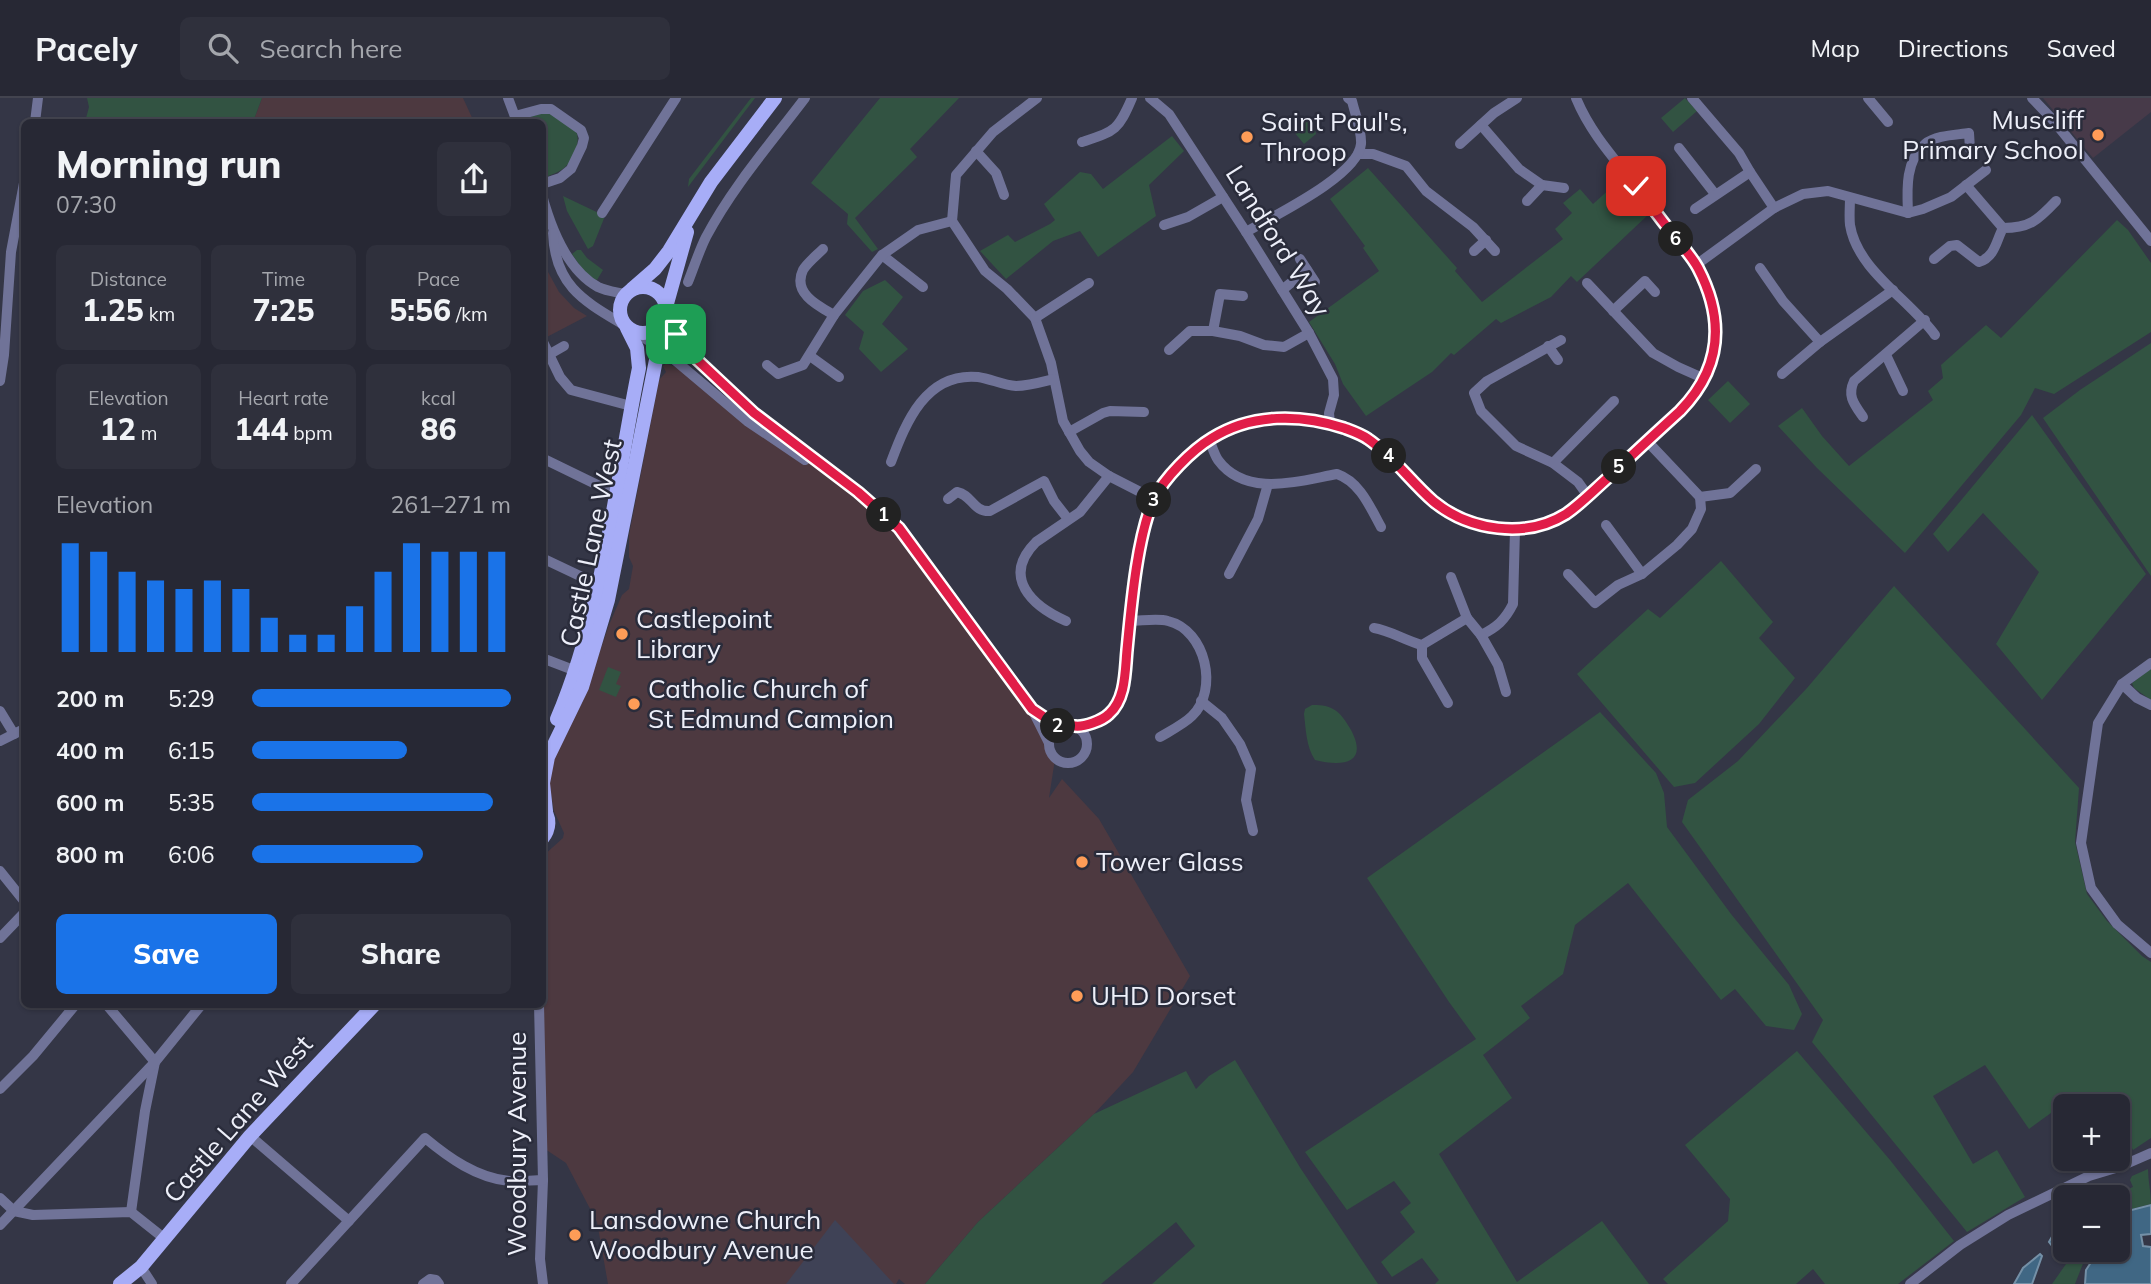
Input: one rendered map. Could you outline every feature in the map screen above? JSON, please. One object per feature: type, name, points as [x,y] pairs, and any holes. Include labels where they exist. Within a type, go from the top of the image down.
[{"type":"main road","name":"Castle Lane West","points":[[628,292],[660,264],[711,182],[775,98]]},
{"type":"main road","name":"Castle Lane West","points":[[546,765],[582,687],[608,600],[665,313],[691,217]]},
{"type":"main road","points":[[639,287],[653,289],[659,293],[665,313],[653,331],[638,333],[627,328],[619,313],[621,300],[628,292],[639,287]]},
{"type":"main road","name":"Castle Lane West","points":[[546,739],[557,720],[576,671],[599,585],[640,362],[635,342],[627,328]]},
{"type":"main road","name":"Castle Lane West","points":[[546,814],[549,821],[546,832]]},
{"type":"main road","name":"Castle Lane West","points":[[120,1284],[141,1267],[250,1136],[371,1008]]},
{"type":"street","points":[[35,119],[38,98]]},
{"type":"street","points":[[508,98],[516,119],[541,108],[551,109],[581,130],[584,138],[582,146],[571,169],[560,178],[546,183]]},
{"type":"street","points":[[601,213],[676,98]]},
{"type":"street","points":[[688,282],[711,228],[745,176],[805,98]]},
{"type":"street","points":[[1037,98],[993,132],[956,175],[953,220],[985,271],[1035,318],[1048,351],[1063,421],[1089,462],[1109,477],[1154,499]]},
{"type":"street","points":[[1082,142],[1106,134],[1122,122],[1132,98]]},
{"type":"street","name":"Landford Way","points":[[1150,98],[1169,114],[1309,333],[1333,379],[1330,423]]},
{"type":"street","points":[[1246,232],[1350,166],[1361,144],[1352,101],[1348,98]]},
{"type":"street","points":[[1460,144],[1517,98]]},
{"type":"street","points":[[665,313],[678,338],[714,377],[899,528],[1032,709],[1055,759],[1066,764],[1073,763],[1082,758],[1103,719],[1112,712],[1124,683],[1130,621],[1145,527],[1154,499],[1181,463],[1209,439],[1242,424],[1259,420],[1309,419],[1330,423],[1367,437],[1435,502],[1448,511],[1477,524],[1515,530],[1542,524],[1566,514],[1694,397],[1705,379],[1713,357],[1716,331],[1711,297],[1696,265],[1588,124],[1576,98]]},
{"type":"street","points":[[1692,98],[1739,153],[1774,208]]},
{"type":"street","points":[[1868,98],[1888,122]]},
{"type":"street","points":[[2032,98],[2053,120],[2151,242]]},
{"type":"street","points":[[759,118],[777,135]]},
{"type":"street","points":[[1481,125],[1519,169],[1542,185],[1564,188]]},
{"type":"street","points":[[1908,213],[1907,181],[1913,161],[1925,144],[1942,137],[1969,133],[1970,149]]},
{"type":"street","points":[[1679,148],[1715,194]]},
{"type":"street","points":[[975,151],[996,173],[1004,195]]},
{"type":"street","points":[[1357,154],[1373,154],[1406,166],[1426,191],[1473,227],[1495,251]]},
{"type":"street","points":[[1696,265],[1774,208],[1803,194],[1828,191],[1908,213],[1951,197],[1986,170]]},
{"type":"street","points":[[1695,209],[1749,172]]},
{"type":"street","points":[[1527,201],[1542,185]]},
{"type":"street","points":[[1966,185],[2003,228]]},
{"type":"street","points":[[1164,225],[1188,217],[1223,197]]},
{"type":"street","points":[[1850,198],[1850,225],[1857,246],[1869,264],[1925,320],[1935,335]]},
{"type":"street","points":[[0,381],[11,252],[21,199]]},
{"type":"street","points":[[2003,228],[2025,226],[2039,218],[2056,201]]},
{"type":"street","points":[[546,208],[561,268],[570,286],[592,307],[658,346],[747,421],[868,502]]},
{"type":"street","points":[[767,365],[778,374],[803,365],[834,316],[882,255],[918,230],[953,220]]},
{"type":"street","points":[[1934,259],[1950,246],[1957,245],[1979,261],[1987,259],[1993,253],[2003,228]]},
{"type":"street","points":[[553,230],[581,275],[601,289],[628,292]]},
{"type":"street","points":[[1474,251],[1486,240]]},
{"type":"street","points":[[823,249],[803,270],[800,285],[808,299],[834,316]]},
{"type":"street","points":[[882,255],[923,287]]},
{"type":"street","points":[[1300,259],[1315,282]]},
{"type":"street","points":[[1760,268],[1783,301],[1821,342]]},
{"type":"street","points":[[1282,290],[1307,270]]},
{"type":"street","points":[[1613,311],[1644,281],[1655,292]]},
{"type":"street","points":[[1035,318],[1089,283]]},
{"type":"street","points":[[1587,283],[1653,352],[1705,379]]},
{"type":"street","points":[[1782,374],[1821,342],[1894,290]]},
{"type":"street","points":[[1213,331],[1220,294],[1243,296]]},
{"type":"street","points":[[1863,417],[1853,402],[1851,388],[1859,376],[1925,320]]},
{"type":"street","points":[[1169,350],[1190,331],[1213,331],[1240,336],[1264,345],[1284,347],[1309,333]]},
{"type":"street","points":[[1560,340],[1487,381],[1474,393],[1481,411],[1516,446],[1553,463],[1578,482],[1588,496]]},
{"type":"street","points":[[550,354],[564,346]]},
{"type":"street","points":[[1548,346],[1558,360]]},
{"type":"street","points":[[546,347],[560,377],[571,390],[631,406]]},
{"type":"street","points":[[1886,355],[1903,391]]},
{"type":"street","points":[[810,356],[839,377]]},
{"type":"street","points":[[654,369],[657,365],[666,364],[683,369]]},
{"type":"street","points":[[891,462],[909,418],[931,391],[956,380],[972,377],[1014,386],[1054,379]]},
{"type":"street","points":[[1553,463],[1614,401]]},
{"type":"street","points":[[1069,432],[1103,412],[1144,412]]},
{"type":"street","points":[[1209,439],[1217,458],[1230,472],[1248,482],[1268,484],[1337,474],[1346,477],[1367,502],[1381,527]]},
{"type":"street","points":[[1568,574],[1595,603],[1618,585],[1642,574],[1692,529],[1701,509],[1699,497],[1647,442]]},
{"type":"street","points":[[546,460],[616,494]]},
{"type":"street","points":[[1699,497],[1730,493],[1756,469]]},
{"type":"street","points":[[1066,621],[1043,609],[1025,592],[1020,578],[1023,564],[1029,548],[1080,512],[1109,477]]},
{"type":"street","points":[[948,499],[957,492],[962,493],[969,497],[976,509],[990,511],[1044,481],[1068,519]]},
{"type":"street","points":[[1229,573],[1258,519],[1268,484]]},
{"type":"street","points":[[1606,525],[1642,574]]},
{"type":"street","points":[[1481,635],[1497,627],[1513,604],[1515,530]]},
{"type":"street","points":[[546,560],[599,585]]},
{"type":"street","points":[[1451,577],[1466,618],[1481,635],[1498,665],[1506,692]]},
{"type":"street","points":[[1422,646],[1466,618]]},
{"type":"street","points":[[1130,621],[1169,621],[1187,631],[1201,648],[1206,662],[1206,680],[1201,701],[1193,715],[1160,737]]},
{"type":"street","points":[[1374,628],[1422,646]]},
{"type":"street","points":[[1422,646],[1422,658],[1448,703]]},
{"type":"street","points":[[546,660],[576,671]]},
{"type":"street","points":[[2151,663],[2122,684],[2098,723],[2081,843],[2091,888],[2117,924],[2151,953]]},
{"type":"street","points":[[2122,684],[2137,698],[2151,705]]},
{"type":"street","points":[[1201,701],[1222,718],[1240,744],[1251,768],[1246,800],[1253,831]]},
{"type":"street","points":[[1032,709],[1059,727]]},
{"type":"street","points":[[0,711],[19,731],[0,741]]},
{"type":"street","points":[[1077,727],[1103,719]]},
{"type":"street","points":[[1049,743],[1054,731],[1068,725],[1077,727],[1085,734],[1088,743]]},
{"type":"street","points":[[0,871],[21,897]]},
{"type":"street","points":[[0,938],[21,916]]},
{"type":"street","points":[[0,1089],[33,1056],[73,1008]]},
{"type":"street","points":[[110,1008],[155,1062]]},
{"type":"street","points":[[0,1225],[155,1062],[199,1008]]},
{"type":"street","name":"Woodbury Avenue","points":[[539,1008],[543,1180],[540,1259],[543,1284]]},
{"type":"street","points":[[131,1212],[145,1111],[155,1062]]},
{"type":"street","points":[[250,1136],[349,1221]]},
{"type":"street","points":[[291,1284],[425,1138],[451,1159],[481,1174],[507,1181],[543,1180]]},
{"type":"street","points":[[1910,1284],[1960,1245],[2008,1215],[2089,1176],[2151,1153]]},
{"type":"street","points":[[0,1198],[14,1211],[33,1215],[131,1212],[165,1239]]},
{"type":"street","points":[[141,1267],[152,1284]]},
{"type":"street","points":[[423,1284],[430,1279],[439,1284]]},
{"type":"shaded area","points":[[262,98],[463,98],[473,119],[254,119]]},
{"type":"shaded area","name":"Muscliff Primary School","points":[[2043,98],[2151,98],[2151,112],[2093,158]]},
{"type":"shaded area","points":[[546,268],[559,292],[574,308],[587,316],[546,337]]},
{"type":"shaded area","points":[[666,364],[683,369],[770,437],[868,502],[899,528],[974,629],[1049,743],[1055,759],[1049,798],[1062,779],[1099,819],[1190,976],[1133,1072],[1094,1114],[978,1222],[925,1284],[905,1284],[899,1279],[896,1284],[608,1284],[597,1222],[566,1163],[542,1147],[542,1008],[546,1008],[546,853],[563,838],[564,833],[554,811],[549,782],[553,758],[582,703],[622,595],[629,589],[633,566],[629,557],[629,535],[659,380],[666,372],[663,366]]},
{"type":"shaded area","points":[[2151,1205],[2151,1234],[2141,1235],[2143,1246],[2151,1247],[2151,1284],[2085,1284],[2086,1270],[2091,1262],[2130,1262],[2130,1210]]},
{"type":"shaded area","points":[[835,1220],[894,1284],[786,1284]]},
{"type":"shaded area","points":[[2040,1254],[2042,1256],[2032,1284],[2014,1284],[2023,1268]]},
{"type":"green space","points":[[87,98],[262,98],[254,119],[86,119],[89,107]]},
{"type":"green space","points":[[751,98],[755,98],[688,187],[689,179]]},
{"type":"green space","points":[[880,98],[959,98],[910,149],[917,157],[855,218],[878,249],[872,252],[847,224],[848,214],[811,183]]},
{"type":"green space","points":[[1685,98],[1697,111],[1673,132],[1661,118]]},
{"type":"green space","points":[[547,112],[576,131],[576,151],[568,165],[546,177],[546,119],[523,119]]},
{"type":"green space","points":[[1303,119],[1311,122],[1316,134],[1304,144],[1289,126]]},
{"type":"green space","points":[[1172,136],[1184,151],[1149,185],[1156,216],[1098,257],[1080,231],[1053,241],[1006,279],[980,251],[1008,235],[1015,242],[1050,224],[1055,220],[1044,204],[1080,172],[1091,174],[1103,189]]},
{"type":"green space","points":[[1368,168],[1457,268],[1455,271],[1482,302],[1563,239],[1555,229],[1572,213],[1563,203],[1580,189],[1593,204],[1622,178],[1650,213],[1577,282],[1571,276],[1551,297],[1501,323],[1496,319],[1454,355],[1451,353],[1432,372],[1366,416],[1343,384],[1335,364],[1309,322],[1379,271],[1363,248],[1365,246],[1330,199]]},
{"type":"green space","points":[[563,196],[605,216],[593,246],[588,249],[567,211]]},
{"type":"green space","points":[[2117,220],[2128,230],[2151,263],[2151,332],[2054,394],[2035,388],[2021,415],[1905,553],[1817,468],[1778,426],[1802,408],[1849,466],[1933,400],[1928,391],[1943,378],[1941,365],[1986,325],[2001,338]]},
{"type":"green space","points":[[581,250],[603,270],[597,280],[587,276],[572,254]]},
{"type":"green space","points":[[885,280],[903,297],[882,324],[908,349],[881,372],[859,349],[864,332],[845,315],[863,291]]},
{"type":"green space","points":[[2151,343],[2151,576],[2043,418]]},
{"type":"green space","points":[[1728,381],[1750,404],[1730,423],[1708,400]]},
{"type":"green space","points":[[2032,415],[2146,574],[2042,700],[1996,644],[2039,572],[1983,513],[1948,552],[1933,534]]},
{"type":"green space","points":[[1721,561],[1773,622],[1759,638],[1795,678],[1759,724],[1695,783],[1674,787],[1577,674],[1648,609],[1660,618]]},
{"type":"green space","points":[[1894,586],[2079,788],[2075,842],[2087,894],[2107,921],[2151,962],[2151,1138],[2133,1150],[2130,1144],[2130,1094],[2053,1094],[2053,1111],[2029,1129],[1985,1065],[1933,1096],[1973,1164],[1997,1150],[2025,1197],[1967,1232],[1812,1042],[1823,1020],[1682,822],[1688,800],[1738,761],[1807,688]]},
{"type":"green space","points":[[608,667],[621,672],[616,684],[621,686],[616,697],[599,690]]},
{"type":"green space","points":[[2151,668],[2151,700],[2134,688],[2132,683]]},
{"type":"green space","points":[[1312,705],[1331,708],[1345,721],[1356,741],[1357,750],[1350,760],[1335,763],[1315,760],[1308,744],[1304,714],[1305,709]]},
{"type":"green space","points":[[1600,712],[1656,773],[1664,793],[1667,827],[1731,914],[1789,985],[1802,1014],[1794,1030],[1766,1026],[1735,989],[1721,1000],[1628,883],[1575,925],[1563,974],[1521,1006],[1530,1018],[1483,1055],[1512,1098],[1439,1154],[1517,1282],[1602,1221],[1649,1284],[1435,1284],[1439,1280],[1422,1258],[1392,1277],[1381,1262],[1415,1232],[1400,1212],[1411,1203],[1394,1181],[1347,1210],[1305,1152],[1476,1039],[1367,878]]},
{"type":"green space","points":[[1797,1051],[1890,1160],[1954,1241],[1898,1284],[1825,1284],[1813,1269],[1796,1284],[1668,1284],[1663,1279],[1728,1221],[1730,1199],[1685,1145]]},
{"type":"green space","points":[[1235,1060],[1301,1169],[1378,1284],[1152,1284],[1195,1246],[1176,1222],[1101,1284],[925,1284],[978,1222],[1094,1114],[1186,1071],[1196,1089],[1209,1076]]},
{"type":"green space","points":[[2148,1169],[2151,1204],[2130,1209],[2132,1176]]},
{"type":"green space","points":[[2067,1262],[2084,1262],[2075,1284],[2052,1284]]},
{"type":"place","name":"Muscliff Primary School","points":[[2098,135]]},
{"type":"place","name":"Saint Paul's, Throop","points":[[1247,137]]},
{"type":"place","name":"Castlepoint Library","points":[[622,634]]},
{"type":"place","name":"Catholic Church of St Edmund Campion","points":[[634,704]]},
{"type":"place","name":"Tower Glass","points":[[1082,862]]},
{"type":"place","name":"UHD Dorset","points":[[1077,996]]},
{"type":"place","name":"Lansdowne Church Woodbury Avenue","points":[[575,1235]]},
{"type":"route","points":[[676,334],[690,353],[754,413],[858,492],[899,528],[1032,709],[1059,727],[1077,727],[1103,719],[1112,712],[1119,699],[1124,683],[1140,552],[1154,499],[1181,463],[1209,439],[1227,429],[1277,418],[1330,423],[1367,437],[1435,502],[1448,511],[1477,524],[1515,530],[1542,524],[1566,514],[1680,411],[1694,397],[1705,379],[1713,357],[1715,315],[1711,297],[1696,265],[1636,186]]}]
